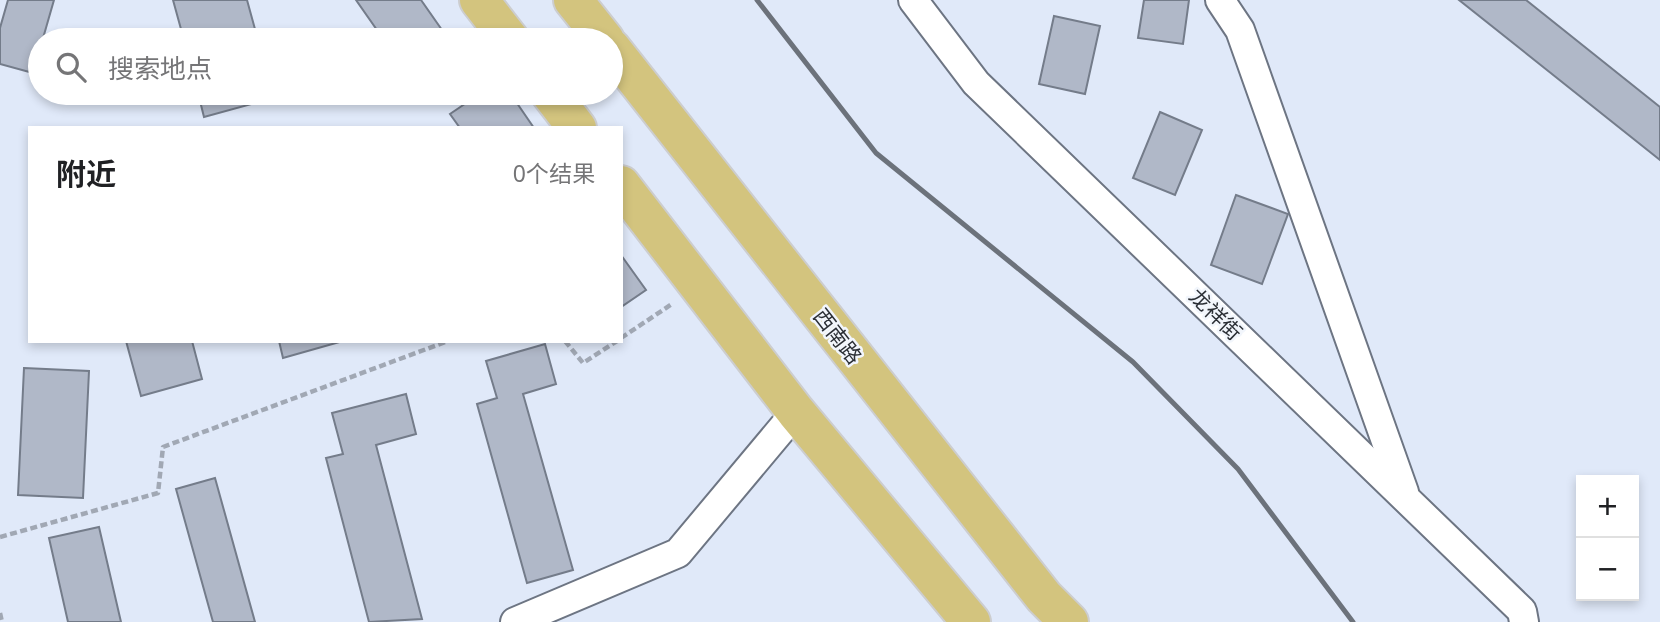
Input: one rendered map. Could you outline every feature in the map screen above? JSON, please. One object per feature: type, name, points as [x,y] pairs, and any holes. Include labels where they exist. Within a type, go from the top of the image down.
[{"type":"main road","points":[[479,0],[501,28]]},
{"type":"main road","points":[[573,0],[595,28]]},
{"type":"main road","name":"西南路","points":[[623,63],[1044,597],[1069,622]]},
{"type":"main road","points":[[560,105],[576,126]]},
{"type":"main road","points":[[623,188],[796,412],[971,622]]},
{"type":"street","name":"龙祥街","points":[[913,0],[976,83],[1522,611],[1524,622]]},
{"type":"street","points":[[1220,0],[1240,30],[1406,498]]},
{"type":"street","points":[[515,622],[678,553],[796,412]]},
{"type":"path","points":[[623,337],[699,286]]},
{"type":"path","points":[[0,537],[158,493],[163,447],[443,343]]},
{"type":"path","points":[[567,343],[583,363],[614,343]]},
{"type":"path","points":[[0,613],[2,622]]},
{"type":"building","points":[[8,0],[54,0],[46,28],[28,28],[28,72],[0,64],[0,28]]},
{"type":"building","points":[[173,0],[247,0],[255,28],[181,28]]},
{"type":"building","points":[[356,0],[421,0],[441,28],[376,28]]},
{"type":"building","points":[[1144,0],[1189,0],[1183,44],[1138,38]]},
{"type":"building","points":[[1459,0],[1526,0],[1660,107],[1660,160]]},
{"type":"building","points":[[1054,16],[1100,26],[1085,94],[1039,84]]},
{"type":"building","points":[[201,105],[248,105],[204,117]]},
{"type":"building","points":[[463,105],[518,105],[533,126],[459,126],[450,114]]},
{"type":"building","points":[[1160,112],[1202,130],[1175,195],[1133,178]]},
{"type":"building","points":[[1236,195],[1288,214],[1262,284],[1211,265]]},
{"type":"building","points":[[623,258],[646,290],[623,306]]},
{"type":"building","points":[[127,343],[193,343],[202,379],[141,396]]},
{"type":"building","points":[[279,343],[336,343],[283,358]]},
{"type":"building","points":[[545,344],[556,384],[523,394],[573,570],[527,583],[477,404],[497,398],[486,361]]},
{"type":"building","points":[[24,368],[89,371],[83,498],[18,495]]},
{"type":"building","points":[[406,394],[416,434],[376,445],[422,619],[369,622],[326,458],[343,454],[332,413]]},
{"type":"building","points":[[215,478],[255,622],[213,622],[176,489]]},
{"type":"building","points":[[99,527],[121,622],[68,622],[49,538]]},
{"type":"railway","points":[[757,0],[876,153],[1133,362],[1238,469],[1353,622]]}]
